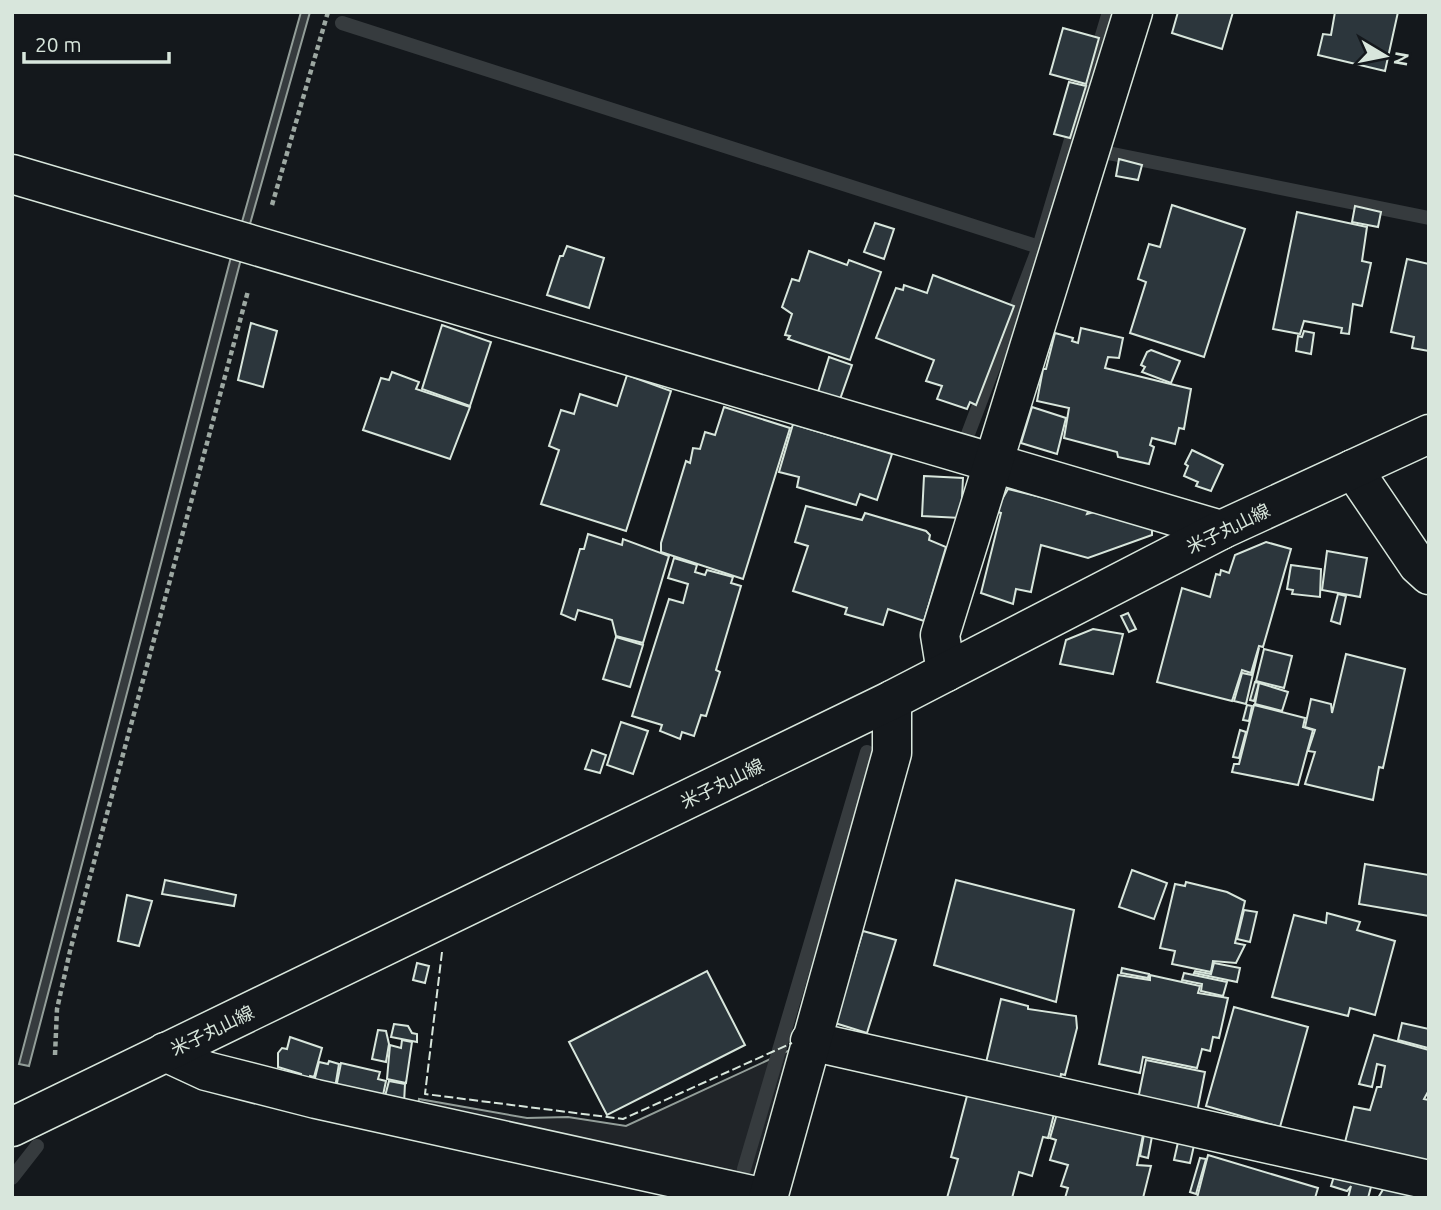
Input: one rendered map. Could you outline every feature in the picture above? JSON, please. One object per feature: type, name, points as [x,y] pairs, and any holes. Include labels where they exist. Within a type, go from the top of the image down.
[{"type":"street","points":[[946,672],[940,635],[1133,12]]},
{"type":"street","points":[[12,174],[259,249],[993,461],[1221,530]]},
{"type":"street","name":"米子丸山線","points":[[12,1127],[892,700],[1221,530],[1429,434]]},
{"type":"street","points":[[1353,468],[1418,565],[1429,575]]},
{"type":"street","points":[[165,1052],[206,1071],[316,1099],[766,1198],[892,753],[892,700]]},
{"type":"street","points":[[810,1041],[1429,1180]]},
{"type":"path","points":[[69,1099],[55,1060],[57,1009],[259,249],[328,12]]},
{"type":"shaded area","points":[[301,12],[310,12],[248,231],[240,229]]},
{"type":"shaded area","points":[[231,257],[241,259],[29,1066],[19,1064]]},
{"type":"shaded area","points":[[792,1049],[753,1186],[417,1113],[419,1099],[527,1118],[568,1117],[626,1126]]},
{"type":"building","points":[[1178,12],[1233,12],[1222,49],[1172,33]]},
{"type":"building","points":[[1335,12],[1398,12],[1385,71],[1318,55],[1323,34],[1331,35]]},
{"type":"building","points":[[1063,28],[1099,38],[1086,84],[1050,74]]},
{"type":"building","points":[[1069,82],[1086,86],[1070,138],[1054,134]]},
{"type":"building","points":[[1119,159],[1142,165],[1138,180],[1116,176]]},
{"type":"building","points":[[1172,205],[1245,229],[1204,357],[1130,333],[1146,282],[1138,279],[1149,244],[1160,247]]},
{"type":"building","points":[[1355,206],[1381,212],[1378,227],[1352,222]]},
{"type":"building","points":[[1297,212],[1367,227],[1362,261],[1371,263],[1362,306],[1353,304],[1349,334],[1341,333],[1342,328],[1304,321],[1300,334],[1273,329]]},
{"type":"building","points":[[875,223],[894,229],[884,259],[864,252]]},
{"type":"building","points":[[567,246],[604,258],[589,308],[547,295],[560,256],[563,256]]},
{"type":"building","points":[[809,251],[847,265],[849,260],[881,272],[850,360],[788,339],[790,336],[785,335],[792,314],[782,307],[792,279],[799,281]]},
{"type":"building","points":[[1407,259],[1429,264],[1429,351],[1412,348],[1414,337],[1391,332]]},
{"type":"building","points":[[933,275],[1014,306],[976,405],[970,402],[967,409],[937,399],[942,386],[926,381],[934,360],[876,338],[896,288],[903,290],[904,285],[927,293]]},
{"type":"building","points":[[251,323],[277,331],[263,387],[238,380]]},
{"type":"building","points":[[442,325],[491,342],[470,406],[422,389]]},
{"type":"building","points":[[1081,328],[1123,338],[1119,358],[1108,357],[1105,368],[1191,389],[1184,429],[1179,428],[1175,444],[1152,438],[1150,445],[1154,447],[1149,464],[1118,457],[1117,452],[1064,438],[1069,408],[1037,401],[1043,369],[1046,369],[1055,333],[1073,338],[1072,341],[1078,343]]},
{"type":"building","points":[[1304,331],[1314,333],[1311,354],[1296,351],[1298,336],[1302,337]]},
{"type":"building","points":[[1151,350],[1180,361],[1171,383],[1142,372],[1145,367],[1141,365],[1147,352]]},
{"type":"building","points":[[829,357],[852,365],[839,402],[817,395]]},
{"type":"building","points":[[392,372],[419,382],[416,389],[470,407],[450,459],[363,430],[381,378],[389,380]]},
{"type":"building","points":[[627,375],[671,391],[626,531],[541,504],[559,450],[549,446],[561,410],[574,414],[580,394],[617,406]]},
{"type":"building","points":[[724,407],[790,428],[743,579],[661,552],[661,543],[686,461],[690,463],[693,448],[700,449],[705,432],[715,435]]},
{"type":"building","points":[[1032,407],[1066,418],[1057,454],[1021,443]]},
{"type":"building","points":[[793,424],[892,454],[877,500],[860,494],[856,505],[797,487],[799,477],[779,472]]},
{"type":"building","points":[[1192,450],[1223,465],[1211,491],[1196,486],[1198,482],[1184,476],[1188,466],[1185,464]]},
{"type":"building","points":[[924,476],[963,478],[961,518],[922,516]]},
{"type":"building","points":[[1008,489],[1089,509],[1087,514],[1094,512],[1152,527],[1152,535],[1088,558],[1041,545],[1031,592],[1016,589],[1013,604],[981,593],[1001,513],[998,512]]},
{"type":"building","points":[[806,506],[862,520],[865,513],[926,531],[930,535],[929,540],[946,547],[924,621],[888,609],[883,625],[845,614],[847,608],[793,591],[808,546],[795,542]]},
{"type":"building","points":[[588,534],[622,545],[623,539],[669,556],[643,643],[616,636],[612,620],[578,610],[575,620],[561,614],[580,549],[584,549]]},
{"type":"building","points":[[1266,542],[1291,549],[1263,647],[1259,646],[1251,673],[1242,670],[1232,701],[1157,682],[1182,588],[1210,597],[1216,574],[1220,575],[1221,570],[1229,573],[1235,555]]},
{"type":"building","points":[[1327,551],[1367,558],[1360,597],[1322,590]]},
{"type":"building","points":[[674,558],[697,565],[695,572],[705,575],[707,570],[733,577],[731,583],[741,586],[716,670],[720,672],[706,716],[701,715],[694,736],[682,732],[680,739],[660,731],[662,725],[632,716],[669,599],[683,603],[688,584],[668,578]]},
{"type":"building","points":[[1291,565],[1321,569],[1320,597],[1292,594],[1293,590],[1287,589]]},
{"type":"building","points":[[1338,594],[1346,596],[1340,624],[1331,621]]},
{"type":"building","points":[[1128,613],[1136,629],[1129,632],[1121,616]]},
{"type":"building","points":[[1093,629],[1123,634],[1113,674],[1060,664],[1066,640]]},
{"type":"building","points":[[616,637],[643,645],[630,687],[603,679]]},
{"type":"building","points":[[1259,648],[1246,704],[1234,701],[1242,673],[1252,675]]},
{"type":"building","points":[[1264,649],[1292,656],[1284,688],[1256,681]]},
{"type":"building","points":[[1346,654],[1405,669],[1383,768],[1379,767],[1373,800],[1305,784],[1315,752],[1308,751],[1315,730],[1305,727],[1311,699],[1331,704],[1332,713]]},
{"type":"building","points":[[1255,682],[1259,683],[1254,701],[1250,700]]},
{"type":"building","points":[[1259,683],[1288,692],[1282,711],[1255,704]]},
{"type":"building","points":[[1247,705],[1252,706],[1249,721],[1243,720]]},
{"type":"building","points":[[1254,705],[1305,718],[1303,727],[1313,730],[1298,785],[1232,772],[1234,764],[1239,764]]},
{"type":"building","points":[[621,722],[648,731],[633,774],[607,765]]},
{"type":"building","points":[[1240,730],[1246,732],[1239,758],[1233,757]]},
{"type":"building","points":[[592,750],[606,755],[600,773],[585,769]]},
{"type":"building","points":[[1365,864],[1429,875],[1429,916],[1359,904]]},
{"type":"building","points":[[1132,870],[1167,883],[1154,919],[1119,907]]},
{"type":"building","points":[[165,880],[236,895],[234,906],[162,894]]},
{"type":"building","points":[[956,880],[1074,910],[1056,1002],[934,965]]},
{"type":"building","points":[[1186,882],[1227,892],[1245,901],[1235,943],[1245,945],[1236,963],[1213,961],[1211,972],[1172,964],[1175,951],[1160,948],[1175,884],[1185,886]]},
{"type":"building","points":[[127,895],[152,901],[139,946],[118,941]]},
{"type":"building","points":[[1244,910],[1257,912],[1250,942],[1237,939]]},
{"type":"building","points":[[1327,913],[1360,922],[1357,930],[1395,941],[1375,1015],[1350,1008],[1348,1016],[1272,997],[1294,915],[1326,923]]},
{"type":"building","points":[[863,931],[896,940],[867,1033],[835,1023]]},
{"type":"building","points":[[417,963],[429,966],[425,983],[413,980]]},
{"type":"building","points":[[1214,963],[1240,968],[1237,982],[1194,973],[1211,974]]},
{"type":"building","points":[[1122,968],[1149,974],[1148,978],[1121,973]]},
{"type":"building","points":[[707,971],[745,1045],[607,1115],[569,1042]]},
{"type":"building","points":[[1184,973],[1227,982],[1223,996],[1201,991],[1202,984],[1182,980]]},
{"type":"building","points":[[1118,975],[1150,980],[1150,975],[1200,986],[1198,993],[1228,998],[1219,1038],[1213,1037],[1210,1051],[1202,1049],[1197,1068],[1143,1057],[1140,1073],[1099,1064]]},
{"type":"building","points":[[1001,999],[1028,1006],[1028,1009],[1076,1016],[1077,1028],[1065,1075],[1061,1074],[1059,1084],[985,1067]]},
{"type":"building","points":[[1234,1007],[1308,1027],[1280,1127],[1206,1106]]},
{"type":"building","points":[[1402,1023],[1429,1029],[1428,1048],[1398,1040]]},
{"type":"building","points":[[394,1024],[408,1026],[412,1033],[417,1034],[417,1042],[391,1037]]},
{"type":"building","points":[[378,1030],[386,1031],[389,1044],[386,1062],[372,1059]]},
{"type":"building","points":[[1374,1035],[1429,1050],[1429,1090],[1424,1099],[1429,1100],[1429,1170],[1343,1150],[1354,1107],[1370,1110],[1377,1087],[1381,1087],[1385,1066],[1377,1064],[1372,1087],[1359,1084]]},
{"type":"building","points":[[290,1037],[322,1048],[314,1077],[310,1076],[308,1080],[300,1078],[301,1074],[278,1067],[278,1053],[282,1048],[287,1049]]},
{"type":"building","points":[[402,1040],[412,1042],[406,1083],[387,1079],[390,1045],[401,1048]]},
{"type":"building","points":[[1146,1060],[1205,1072],[1197,1112],[1138,1099]]},
{"type":"building","points":[[329,1061],[339,1064],[335,1088],[310,1078],[315,1078],[319,1062],[328,1064]]},
{"type":"building","points":[[341,1063],[380,1072],[378,1079],[386,1081],[382,1100],[336,1088]]},
{"type":"building","points":[[389,1081],[405,1084],[404,1103],[384,1100]]},
{"type":"building","points":[[968,1092],[1055,1110],[1048,1138],[1043,1137],[1032,1176],[1019,1172],[1012,1198],[947,1198],[958,1159],[951,1157]]},
{"type":"building","points":[[1058,1110],[1144,1130],[1137,1165],[1151,1166],[1143,1198],[1065,1198],[1068,1188],[1061,1186],[1068,1165],[1050,1160],[1056,1140],[1050,1138]]},
{"type":"building","points":[[1145,1129],[1153,1131],[1148,1158],[1140,1156]]},
{"type":"building","points":[[1179,1138],[1195,1141],[1190,1163],[1174,1160]]},
{"type":"building","points":[[1208,1155],[1318,1188],[1315,1198],[1197,1198]]},
{"type":"building","points":[[1200,1158],[1206,1159],[1196,1194],[1190,1192]]},
{"type":"building","points":[[1335,1173],[1372,1183],[1368,1198],[1348,1198],[1351,1186],[1347,1191],[1331,1186]]},
{"type":"building","points":[[1385,1186],[1424,1198],[1378,1198]]},
{"type":"waterway","points":[[968,434],[1039,247],[1109,12]]},
{"type":"waterway","points":[[342,23],[1039,247]]},
{"type":"waterway","points":[[1108,153],[1429,218]]},
{"type":"waterway","points":[[744,1169],[867,752]]},
{"type":"waterway","points":[[12,1178],[37,1146]]},
{"type":"fence","points":[[442,952],[425,1094],[623,1119],[792,1043]]}]
